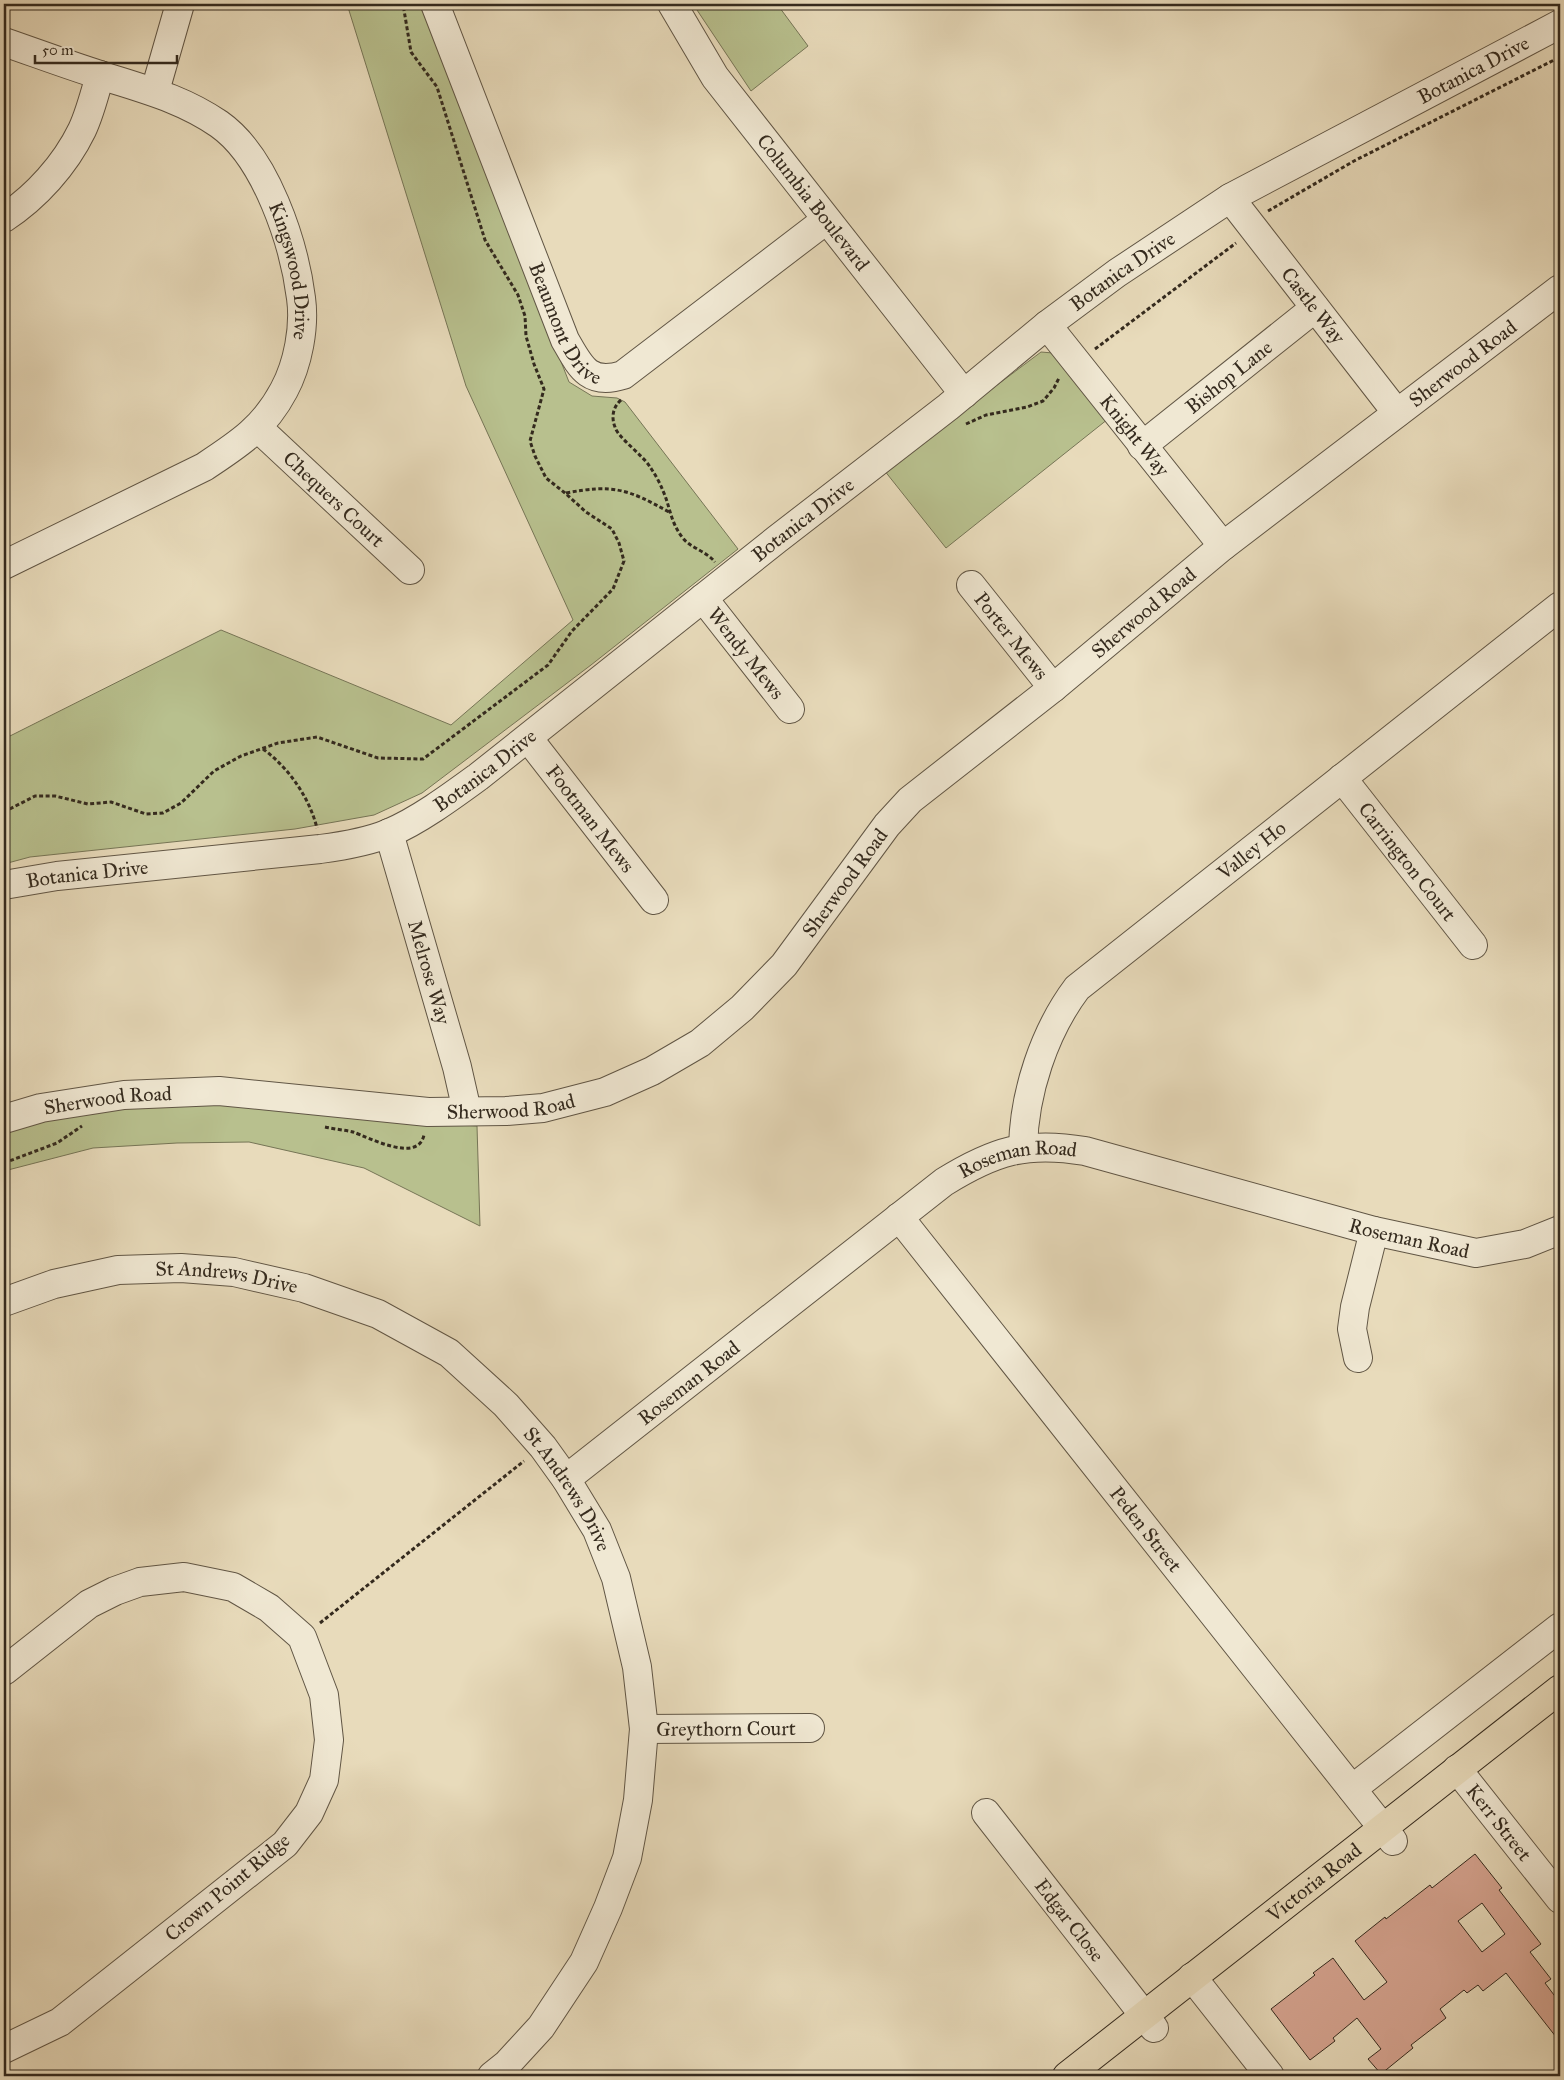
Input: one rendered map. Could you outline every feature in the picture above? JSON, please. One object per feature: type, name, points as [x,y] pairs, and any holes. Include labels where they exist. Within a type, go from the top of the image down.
[{"type":"main road","name":"Victoria Road","points":[[1067,2076],[1149,2022],[1388,1835],[1462,1776],[1560,1689]]},
{"type":"main road","name":"Victoria Road","points":[[1462,1776],[1560,1709]]},
{"type":"main road","name":"Victoria Road","points":[[1093,2076],[1149,2022]]},
{"type":"street","points":[[155,91],[180,4]]},
{"type":"street","name":"Beaumont Drive","points":[[435,4],[565,340],[582,368],[592,376],[613,378],[623,375],[826,220]]},
{"type":"street","name":"Columbia Boulevard","points":[[672,4],[715,77],[826,220],[956,400]]},
{"type":"street","name":"Botanica Drive","points":[[4,885],[57,876],[320,849],[346,845],[389,833],[441,804],[478,778],[728,578],[956,400],[1047,325],[1117,273],[1230,198],[1560,24]]},
{"type":"street","name":"Kingswood Drive","points":[[4,42],[100,75],[155,91],[192,107],[221,125],[246,151],[268,187],[284,226],[302,299],[301,328],[296,361],[285,389],[258,428],[233,449],[204,467],[4,565]]},
{"type":"street","points":[[4,218],[22,206],[58,168],[82,130],[100,75]]},
{"type":"street","name":"Castle Way","points":[[1230,198],[1397,413]]},
{"type":"street","name":"Sherwood Road","points":[[4,1118],[40,1108],[124,1095],[219,1091],[428,1112],[506,1112],[543,1108],[605,1092],[652,1071],[700,1043],[742,1008],[784,964],[897,813],[910,800],[1053,688],[1223,546],[1560,289]]},
{"type":"street","name":"Bishop Lane","points":[[1142,446],[1315,308]]},
{"type":"street","name":"Knight Way","points":[[1047,325],[1223,546]]},
{"type":"street","name":"Chequers Court","points":[[258,428],[410,570]]},
{"type":"street","name":"Porter Mews","points":[[971,585],[1053,688]]},
{"type":"street","name":"Wendy Mews","points":[[703,598],[790,709]]},
{"type":"street","name":"Valley Ho","points":[[1023,1148],[1025,1113],[1043,1049],[1058,1017],[1077,988],[1560,606]]},
{"type":"street","name":"Footman Mews","points":[[528,738],[654,900]]},
{"type":"street","name":"Carrington Court","points":[[1342,778],[1474,945]]},
{"type":"street","name":"Melrose Way","points":[[389,833],[457,1067],[467,1111]]},
{"type":"street","name":"Roseman Road","points":[[566,1480],[944,1182],[989,1158],[1023,1148],[1043,1146],[1085,1151],[1374,1231],[1476,1253],[1525,1244],[1560,1230]]},
{"type":"street","name":"Peden Street","points":[[899,1217],[1388,1835]]},
{"type":"street","points":[[1358,1358],[1352,1329],[1355,1307],[1374,1231]]},
{"type":"street","name":"St Andrews Drive","points":[[4,1302],[54,1284],[118,1270],[181,1268],[234,1272],[304,1288],[378,1314],[449,1354],[506,1405],[542,1447],[566,1480],[597,1530],[616,1578],[637,1667],[644,1729],[638,1800],[627,1858],[608,1908],[584,1962],[541,2027],[507,2064],[492,2076]]},
{"type":"street","name":"Crown Point Ridge","points":[[4,1671],[89,1604],[114,1591],[140,1582],[184,1577],[232,1587],[269,1608],[302,1638],[324,1695],[329,1740],[324,1780],[309,1813],[285,1844],[60,2022],[4,2049]]},
{"type":"street","points":[[1352,1789],[1560,1627]]},
{"type":"street","name":"Greythorn Court","points":[[644,1729],[810,1728]]},
{"type":"street","name":"Kerr Street","points":[[1462,1776],[1560,1899]]},
{"type":"street","name":"Edgar Close","points":[[986,1813],[1149,2022]]},
{"type":"street","points":[[1197,1984],[1270,2076]]},
{"type":"path","points":[[4,812],[35,796],[55,796],[88,804],[111,802],[146,814],[163,813],[181,803],[214,771],[241,756],[278,743],[317,737],[378,758],[423,759],[548,665],[572,631],[613,588],[624,561],[619,543],[612,529],[586,512],[546,478],[535,456],[530,441],[544,389],[526,336],[525,316],[518,295],[485,240],[436,87],[411,52],[403,4]]},
{"type":"path","points":[[956,400],[962,426],[986,415],[1027,407],[1042,401],[1054,388],[1061,375],[1254,228],[1269,210],[1354,161],[1560,57]]},
{"type":"path","points":[[623,375],[633,391],[616,404],[612,419],[616,430],[650,466],[664,492],[669,512],[682,537],[694,548],[711,557],[728,578]]},
{"type":"path","points":[[565,493],[594,488],[614,489],[638,495],[669,512]]},
{"type":"path","points":[[262,748],[279,761],[306,798],[314,816],[320,849]]},
{"type":"path","points":[[319,1125],[352,1132],[374,1142],[410,1148],[418,1146],[423,1140],[428,1112]]},
{"type":"path","points":[[4,1163],[57,1143],[90,1122]]},
{"type":"path","points":[[302,1638],[542,1447]]},
{"type":"green space","points":[[347,4],[421,4],[569,382],[592,396],[617,398],[625,402],[738,549],[591,665],[422,793],[374,815],[295,829],[30,857],[4,864],[4,739],[221,630],[451,725],[573,620],[466,386]]},
{"type":"green space","points":[[693,4],[777,4],[808,46],[751,91]]},
{"type":"green space","points":[[1041,352],[1053,353],[1108,419],[946,548],[884,470]]},
{"type":"green space","points":[[177,1103],[257,1105],[379,1119],[477,1126],[480,1226],[364,1168],[249,1142],[177,1143],[93,1148],[4,1171],[4,1132],[44,1120],[124,1105]]},
{"type":"building","points":[[1475,1854],[1502,1888],[1499,1890],[1541,1944],[1530,1952],[1551,1979],[1545,1983],[1560,2003],[1560,2042],[1506,1973],[1483,1991],[1478,1985],[1467,1993],[1464,1990],[1440,2009],[1446,2018],[1411,2045],[1413,2048],[1381,2074],[1368,2059],[1381,2049],[1357,2018],[1333,2038],[1335,2041],[1310,2060],[1271,2009],[1315,1975],[1313,1973],[1333,1958],[1364,2000],[1387,1982],[1355,1941],[1430,1885],[1432,1888]],"holes":[[[1482,1903],[1505,1934],[1482,1952],[1458,1921]]]}]
